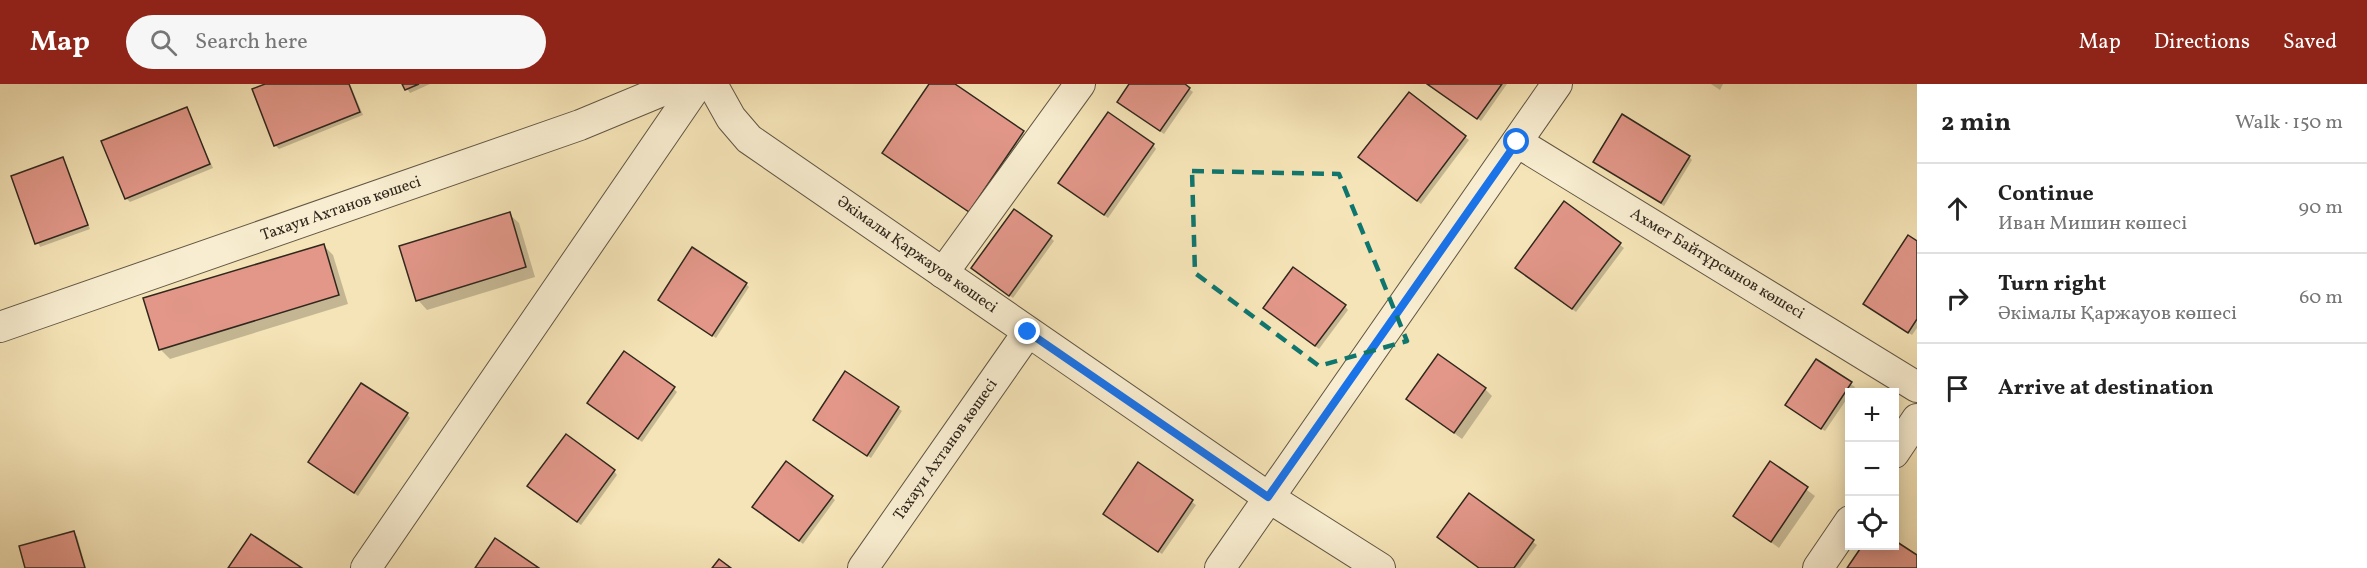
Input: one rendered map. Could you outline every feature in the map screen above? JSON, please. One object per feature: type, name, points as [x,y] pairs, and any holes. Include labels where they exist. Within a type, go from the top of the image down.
[{"type":"street","name":"Тахауи Ахтанов көшесі","points":[[0,327],[580,125],[679,84]]},
{"type":"street","points":[[366,568],[698,84]]},
{"type":"street","name":"Әкімалы Қаржауов көшесі","points":[[712,84],[731,118],[749,139],[1268,497],[1380,568]]},
{"type":"street","points":[[943,273],[1080,84]]},
{"type":"street","points":[[1220,568],[1557,84]]},
{"type":"street","name":"Ахмет Байтұрсынов көшесі","points":[[1517,142],[1917,387]]},
{"type":"street","name":"Тахауи Ахтанов көшесі","points":[[863,568],[1028,332]]},
{"type":"street","points":[[1899,446],[1917,419]]},
{"type":"street","points":[[1818,568],[1845,528]]},
{"type":"highlighted area","points":[[1192,171],[1339,174],[1407,341],[1319,366],[1195,273]]},
{"type":"building","points":[[265,84],[349,84],[360,112],[274,146],[252,89]]},
{"type":"building","points":[[402,84],[419,84],[405,90]]},
{"type":"building","points":[[929,84],[955,84],[1024,131],[969,212],[882,153]]},
{"type":"building","points":[[1129,84],[1185,84],[1190,88],[1160,131],[1117,102]]},
{"type":"building","points":[[1427,84],[1502,84],[1477,119]]},
{"type":"building","points":[[1409,92],[1466,136],[1417,201],[1358,157]]},
{"type":"building","points":[[187,107],[210,164],[125,199],[101,141]]},
{"type":"building","points":[[1108,112],[1154,144],[1104,215],[1058,183]]},
{"type":"building","points":[[1622,114],[1690,156],[1661,203],[1593,162]]},
{"type":"building","points":[[63,157],[88,225],[35,244],[11,176]]},
{"type":"building","points":[[1564,201],[1621,243],[1572,309],[1515,268]]},
{"type":"building","points":[[1014,209],[1052,236],[1009,296],[971,268]]},
{"type":"building","points":[[510,212],[526,267],[416,301],[399,246]]},
{"type":"building","points":[[1908,235],[1917,241],[1917,319],[1908,333],[1863,304]]},
{"type":"building","points":[[324,244],[339,295],[159,350],[143,298]]},
{"type":"building","points":[[692,247],[747,283],[712,336],[658,300]]},
{"type":"building","points":[[1293,267],[1346,305],[1315,346],[1263,308]]},
{"type":"building","points":[[624,351],[675,387],[638,439],[587,403]]},
{"type":"building","points":[[1438,354],[1486,388],[1454,433],[1406,399]]},
{"type":"building","points":[[1816,359],[1852,382],[1848,388],[1845,388],[1845,393],[1821,429],[1785,405]]},
{"type":"building","points":[[845,371],[899,407],[867,456],[813,420]]},
{"type":"building","points":[[361,383],[408,413],[354,493],[308,462]]},
{"type":"building","points":[[566,434],[615,470],[577,522],[527,486]]},
{"type":"building","points":[[786,461],[833,496],[799,541],[752,507]]},
{"type":"building","points":[[1770,461],[1808,487],[1771,542],[1733,516]]},
{"type":"building","points":[[1138,462],[1193,500],[1158,552],[1103,514]]},
{"type":"building","points":[[1469,493],[1534,540],[1514,568],[1479,568],[1437,537]]},
{"type":"building","points":[[74,531],[85,568],[25,568],[19,546]]},
{"type":"building","points":[[251,534],[302,568],[228,568]]},
{"type":"building","points":[[495,538],[539,568],[475,568]]},
{"type":"building","points":[[1899,543],[1917,555],[1917,568],[1847,568],[1859,550],[1899,550]]},
{"type":"building","points":[[719,559],[731,568],[712,568]]},
{"type":"route","points":[[1028,332],[1268,497],[1517,142]]}]
